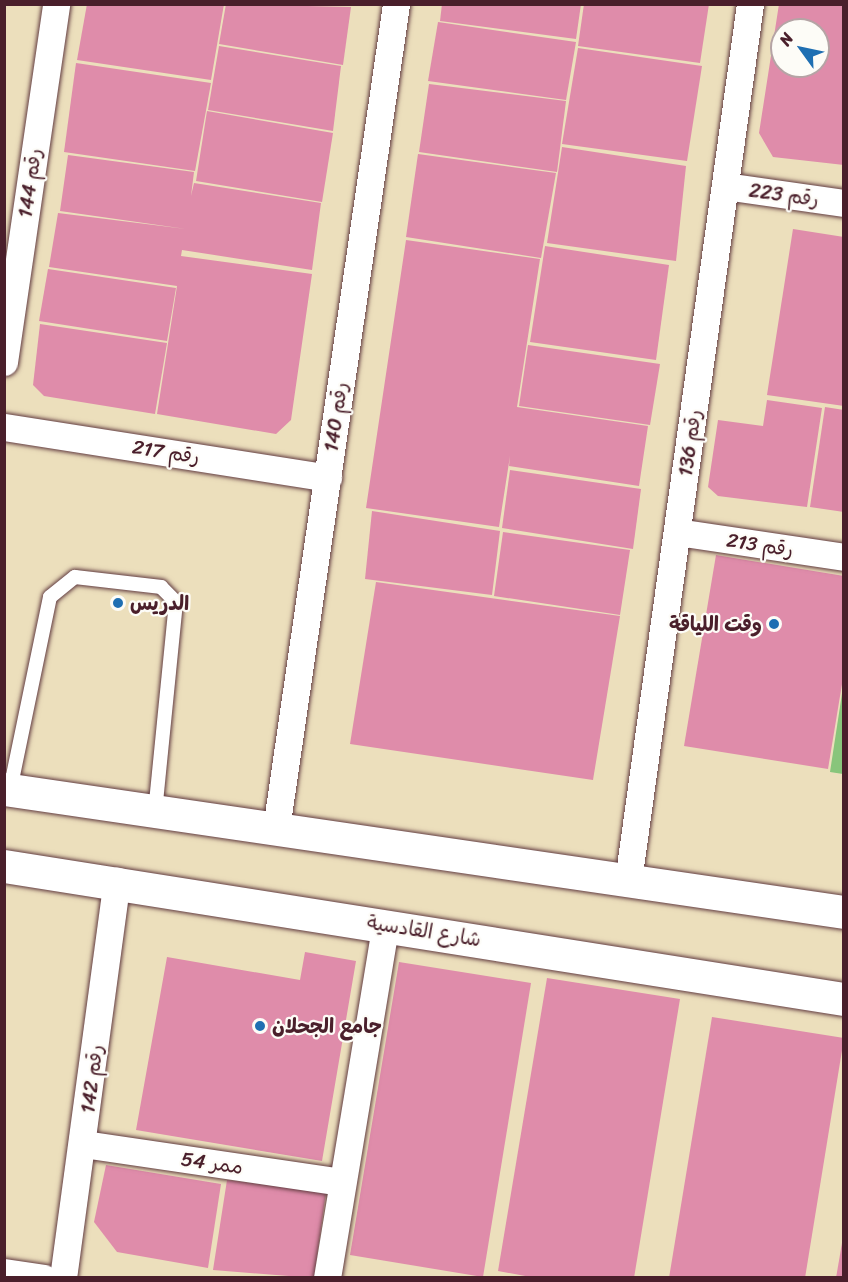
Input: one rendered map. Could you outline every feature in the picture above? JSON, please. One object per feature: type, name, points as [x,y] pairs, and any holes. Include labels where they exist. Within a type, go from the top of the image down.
[{"type":"street","name":"رقم 144","points":[[4,362],[56,4]]},
{"type":"street","name":"رقم 140","points":[[276,829],[396,4]]},
{"type":"street","name":"رقم 136","points":[[628,881],[750,4]]},
{"type":"street","name":"رقم 223","points":[[725,186],[843,203]]},
{"type":"street","name":"رقم 217","points":[[4,427],[327,478]]},
{"type":"street","name":"رقم 213","points":[[677,532],[843,558]]},
{"type":"street","points":[[7,789],[843,912]]},
{"type":"street","name":"شارع القادسية","points":[[4,866],[117,881],[843,999]]},
{"type":"street","name":"رقم 142","points":[[63,1278],[84,1144],[117,881]]},
{"type":"street","points":[[327,1278],[341,1182],[385,927]]},
{"type":"street","name":"ممر 54","points":[[84,1144],[341,1182]]},
{"type":"street","points":[[4,1272],[44,1278]]},
{"type":"lane","points":[[7,789],[51,597],[75,577],[161,587],[176,602],[155,811]]},
{"type":"green space","points":[[843,687],[843,774],[830,772]]},
{"type":"building","points":[[87,4],[224,4],[211,80],[77,60]]},
{"type":"building","points":[[226,4],[351,7],[343,65],[219,44]]},
{"type":"building","points":[[442,4],[581,4],[576,39],[440,21]]},
{"type":"building","points":[[584,4],[709,4],[700,63],[578,46]]},
{"type":"building","points":[[779,4],[844,4],[844,165],[773,157],[759,133],[770,62],[770,78],[830,78],[830,18],[777,18]]},
{"type":"building","points":[[438,22],[576,42],[566,100],[428,81]]},
{"type":"building","points":[[219,46],[341,66],[333,131],[208,110]]},
{"type":"building","points":[[578,48],[702,66],[687,161],[562,144]]},
{"type":"building","points":[[76,63],[211,83],[195,171],[64,152]]},
{"type":"building","points":[[429,84],[566,101],[557,172],[419,152]]},
{"type":"building","points":[[207,111],[333,133],[322,202],[196,181]]},
{"type":"building","points":[[562,147],[686,166],[676,261],[547,243]]},
{"type":"building","points":[[418,154],[556,173],[541,258],[406,237]]},
{"type":"building","points":[[68,155],[194,172],[191,196],[194,183],[321,203],[312,270],[182,250],[181,256],[312,274],[291,420],[276,434],[157,414],[177,286],[49,267],[58,213],[186,229],[60,211]]},
{"type":"building","points":[[793,229],[844,237],[844,406],[767,395]]},
{"type":"building","points":[[406,240],[540,259],[517,407],[648,426],[639,486],[509,466],[510,456],[499,527],[366,508]]},
{"type":"building","points":[[545,246],[669,265],[656,360],[530,342]]},
{"type":"building","points":[[48,269],[176,288],[167,341],[39,321]]},
{"type":"building","points":[[40,324],[167,343],[155,414],[44,396],[33,385]]},
{"type":"building","points":[[528,345],[660,364],[650,425],[519,406]]},
{"type":"building","points":[[767,400],[822,408],[807,507],[718,496],[708,487],[718,420],[763,426]]},
{"type":"building","points":[[825,407],[844,410],[844,512],[810,507]]},
{"type":"building","points":[[510,470],[641,489],[633,549],[502,528]]},
{"type":"building","points":[[372,511],[500,531],[492,595],[365,579]]},
{"type":"building","points":[[503,532],[630,550],[620,615],[494,596]]},
{"type":"building","name":"وقت اللياقة","points":[[716,555],[844,576],[844,672],[828,769],[684,746]]},
{"type":"building","points":[[376,582],[620,616],[593,780],[350,744]]},
{"type":"building","points":[[305,952],[356,961],[322,1161],[136,1130],[167,957],[300,980]]},
{"type":"building","points":[[399,962],[531,983],[483,1277],[350,1255]]},
{"type":"building","points":[[547,978],[680,999],[634,1278],[536,1278],[498,1271]]},
{"type":"building","points":[[712,1017],[844,1038],[805,1278],[669,1278]]},
{"type":"building","points":[[106,1165],[221,1184],[208,1268],[117,1252],[94,1222]]},
{"type":"building","points":[[227,1180],[326,1192],[314,1278],[213,1270]]},
{"type":"building","points":[[842,1243],[844,1278],[836,1278]]},
{"type":"place","name":"الدريس","points":[[118,603]]},
{"type":"place","name":"وقت اللياقة","points":[[774,624]]},
{"type":"place","name":"جامع الجحلان","points":[[260,1026]]}]
